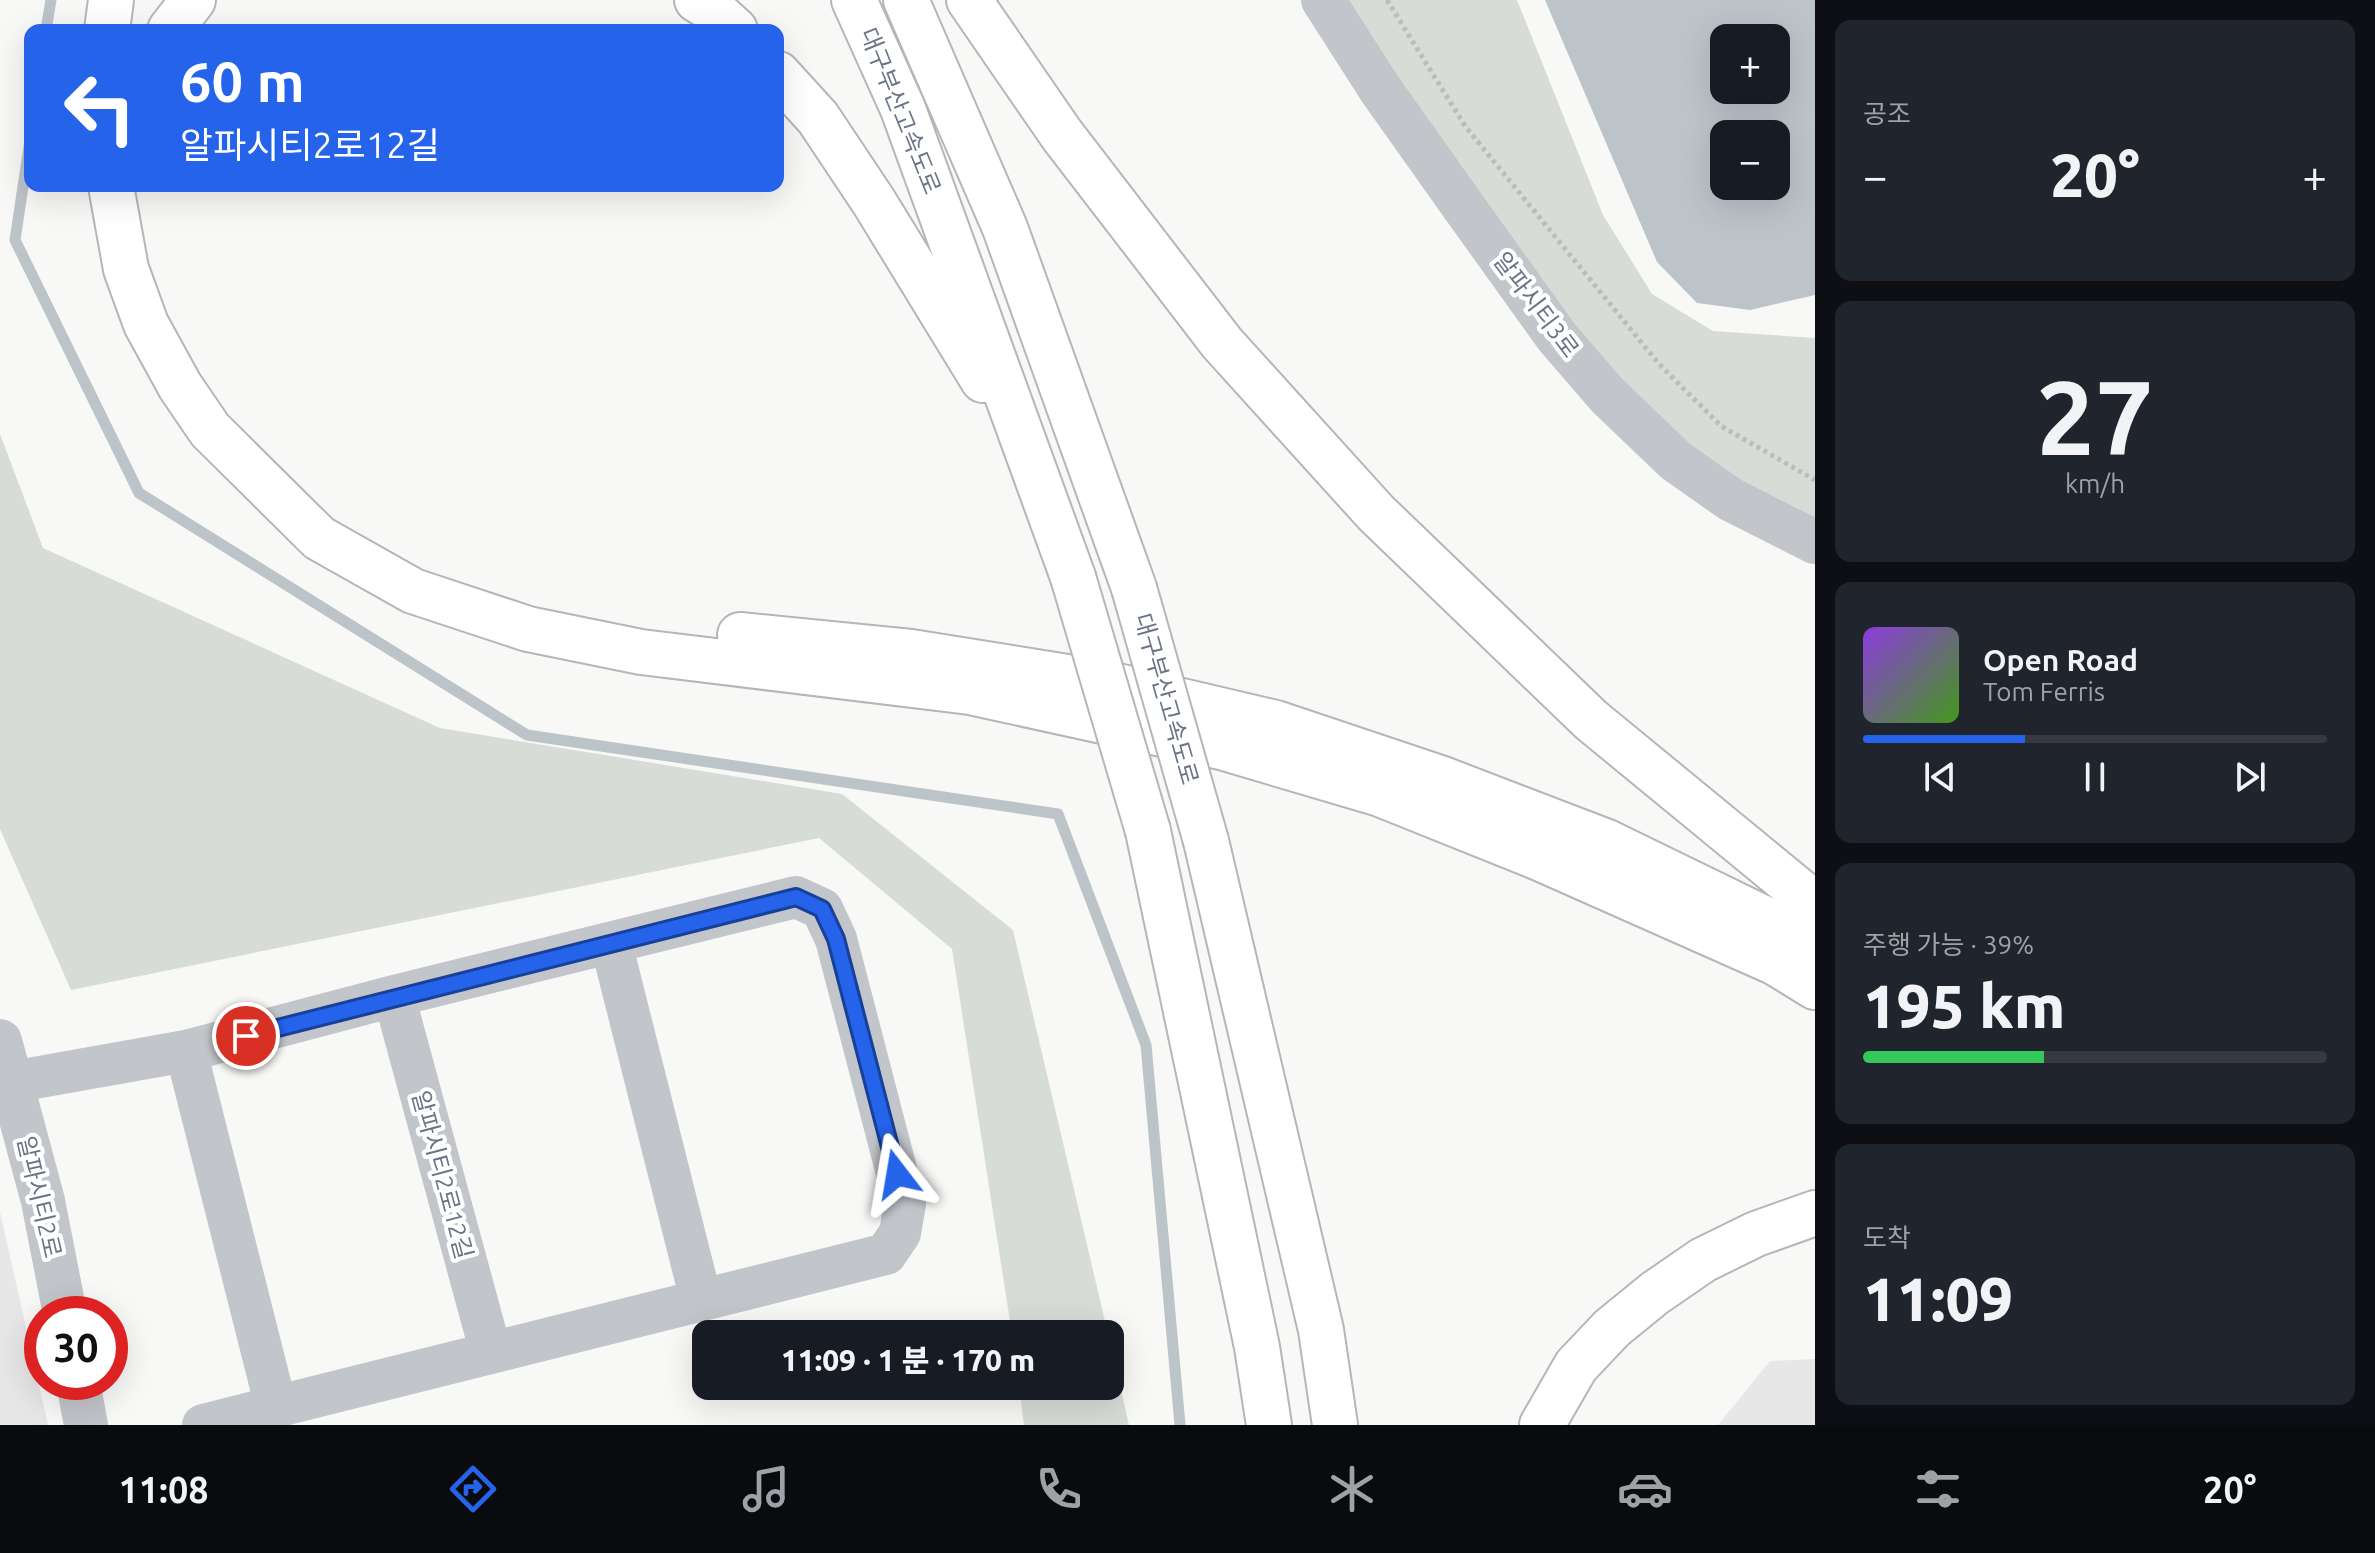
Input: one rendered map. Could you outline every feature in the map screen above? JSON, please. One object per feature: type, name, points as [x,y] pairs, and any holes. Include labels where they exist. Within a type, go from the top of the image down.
[{"type":"highway","points":[[108,24],[111,0]]},
{"type":"highway","points":[[175,24],[193,0]]},
{"type":"highway","points":[[697,0],[727,24]]},
{"type":"highway","name":"대구부산고속도로","points":[[854,0],[903,109],[1073,577],[1148,831],[1257,1347],[1269,1425]]},
{"type":"highway","name":"대구부산고속도로","points":[[906,0],[1005,228],[1134,588],[1206,841],[1321,1330],[1335,1425]]},
{"type":"highway","points":[[969,0],[1062,135],[1222,343],[1376,513],[1591,720],[1815,904]]},
{"type":"highway","points":[[784,81],[818,118],[866,190],[1033,464]]},
{"type":"highway","points":[[112,192],[126,269],[146,324],[180,386],[210,430],[319,538],[413,591],[528,629],[641,652],[970,692],[1221,747],[1380,794],[1523,851],[1776,963],[1815,987]]},
{"type":"highway","points":[[135,192],[136,217],[152,284],[170,327],[216,409],[283,480],[349,529],[408,560],[515,598],[668,628],[911,652],[1105,683],[1276,723],[1440,778],[1607,842],[1788,930],[1815,948]]},
{"type":"highway","points":[[1542,1425],[1576,1366],[1612,1328],[1655,1293],[1703,1260],[1756,1234],[1815,1213]]},
{"type":"street","name":"알파시티3로","points":[[1323,0],[1380,89],[1557,337],[1607,395],[1676,461],[1730,499],[1815,542]]},
{"type":"street","points":[[4,1069],[186,1051],[394,996],[796,897],[822,909],[836,939],[905,1204],[900,1233],[886,1254],[203,1425]]},
{"type":"street","points":[[611,943],[701,1300]]},
{"type":"street","name":"알파시티2로12길","points":[[394,996],[491,1353]]},
{"type":"street","points":[[186,1051],[276,1407]]},
{"type":"street","name":"알파시티2로","points":[[4,1069],[43,1201],[61,1296]]},
{"type":"street","points":[[81,1400],[86,1425]]},
{"type":"path","points":[[1387,0],[1465,126],[1659,364],[1721,426],[1815,480]]},
{"type":"shaded area","points":[[1323,0],[1517,0],[1603,215],[1652,294],[1713,331],[1815,338],[1815,542],[1676,461]]},
{"type":"shaded area","points":[[1545,0],[1815,0],[1815,295],[1750,310],[1697,303],[1657,262]]},
{"type":"shaded area","points":[[0,434],[43,548],[440,728],[842,794],[1013,930],[1105,1320],[1010,1320],[952,949],[819,838],[71,990],[0,829]]},
{"type":"shaded area","points":[[0,1212],[24,1318],[24,1400],[42,1400],[48,1425],[0,1425]]},
{"type":"shaded area","points":[[1815,1359],[1815,1425],[1718,1425],[1770,1361]]},
{"type":"shaded area","points":[[1021,1400],[1123,1400],[1129,1425],[1024,1425]]},
{"type":"waterway","points":[[47,24],[51,0]]},
{"type":"waterway","points":[[24,180],[15,240],[139,493],[527,735],[1058,814],[1146,1045],[1180,1425]]},
{"type":"route","points":[[246,1036],[796,897],[822,909],[836,939],[897,1174]]}]
